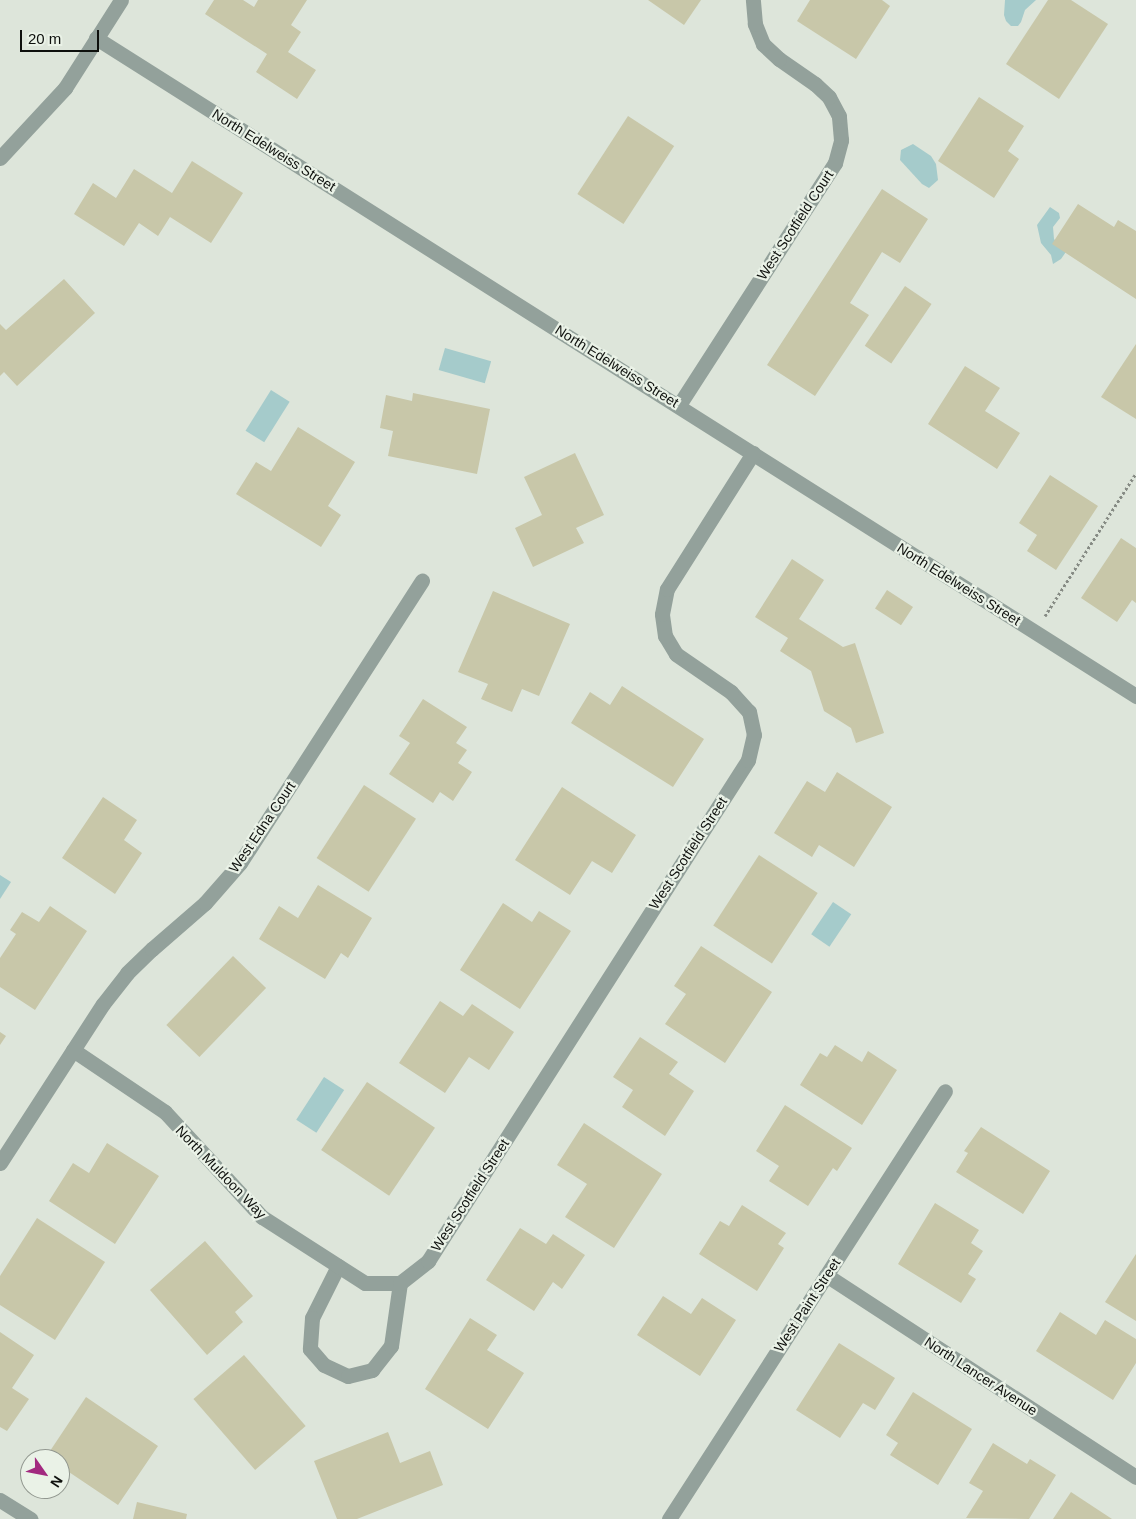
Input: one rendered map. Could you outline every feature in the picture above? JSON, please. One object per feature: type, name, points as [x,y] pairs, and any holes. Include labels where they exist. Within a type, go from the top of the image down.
[{"type":"street","points":[[0,158],[64,88],[121,0]]},
{"type":"street","name":"West Scotfield Court","points":[[679,405],[835,163],[841,140],[839,116],[829,97],[815,84],[779,59],[763,44],[755,24],[753,0]]},
{"type":"street","name":"North Edelweiss Street","points":[[96,38],[679,405],[1136,696]]},
{"type":"street","name":"West Scotfield Street","points":[[400,1283],[428,1261],[748,760],[754,735],[749,712],[731,692],[676,654],[665,636],[662,614],[668,589],[753,453]]},
{"type":"street","name":"West Edna Court","points":[[0,1163],[103,1004],[127,974],[152,948],[205,903],[240,863],[422,581]]},
{"type":"street","name":"North Muldoon Way","points":[[73,1050],[165,1112],[262,1217],[365,1282],[400,1283]]},
{"type":"street","name":"West Paint Street","points":[[669,1519],[945,1091]]},
{"type":"street","points":[[338,1266],[312,1318],[310,1349],[324,1365],[348,1376],[372,1370],[391,1346],[400,1283]]},
{"type":"street","name":"North Lancer Avenue","points":[[826,1275],[1136,1477]]},
{"type":"street","points":[[0,1500],[30,1519]]},
{"type":"path","points":[[1045,616],[1136,472]]},
{"type":"water","points":[[1005,0],[1036,0],[1025,10],[1018,26],[1011,26],[1006,21],[1004,15]]},
{"type":"water","points":[[913,144],[931,156],[936,164],[938,180],[929,188],[922,184],[900,160],[901,150]]},
{"type":"water","points":[[1050,207],[1059,213],[1060,218],[1053,227],[1054,239],[1059,245],[1068,249],[1061,259],[1053,264],[1051,255],[1041,243],[1037,225]]},
{"type":"water","points":[[445,348],[491,361],[485,383],[439,370]]},
{"type":"water","points":[[271,390],[290,402],[264,442],[246,431]]},
{"type":"water","points":[[0,875],[11,882],[0,899]]},
{"type":"water","points":[[833,902],[851,914],[829,947],[811,934]]},
{"type":"water","points":[[324,1077],[344,1090],[316,1133],[296,1120]]},
{"type":"building","points":[[214,0],[243,0],[254,7],[258,0],[307,0],[291,25],[301,32],[288,52],[316,70],[297,99],[256,72],[267,54],[205,14]]},
{"type":"building","points":[[648,0],[701,0],[684,25]]},
{"type":"building","points":[[810,0],[882,0],[890,6],[856,59],[797,21]]},
{"type":"building","points":[[1048,0],[1071,0],[1108,24],[1059,99],[1006,64]]},
{"type":"building","points":[[979,97],[1024,126],[1008,151],[1019,159],[994,198],[938,161]]},
{"type":"building","points":[[628,116],[674,146],[623,224],[577,194]]},
{"type":"building","points":[[192,161],[243,193],[211,243],[170,217],[158,236],[139,223],[124,246],[74,214],[93,183],[116,198],[134,169],[172,193]]},
{"type":"building","points":[[882,189],[928,219],[900,263],[882,252],[850,303],[869,315],[815,396],[767,365]]},
{"type":"building","points":[[1078,204],[1114,227],[1118,220],[1136,231],[1136,299],[1052,244]]},
{"type":"building","points":[[64,279],[95,313],[17,386],[4,372],[0,376],[0,324],[6,330]]},
{"type":"building","points":[[905,286],[932,304],[891,364],[865,346]]},
{"type":"building","points":[[1136,344],[1136,419],[1101,397]]},
{"type":"building","points":[[965,366],[1000,388],[985,411],[1020,433],[997,469],[928,424]]},
{"type":"building","points":[[413,393],[490,409],[477,474],[388,456],[393,431],[380,428],[386,395],[412,401]]},
{"type":"building","points":[[298,427],[355,462],[328,506],[341,515],[321,547],[236,494],[256,462],[271,471]]},
{"type":"building","points":[[575,453],[604,515],[576,528],[584,543],[533,567],[515,528],[542,515],[524,477]]},
{"type":"building","points":[[1050,475],[1098,506],[1056,570],[1027,551],[1037,535],[1019,523]]},
{"type":"building","points":[[1121,538],[1136,548],[1136,603],[1132,600],[1117,622],[1081,598]]},
{"type":"building","points":[[792,559],[824,580],[799,619],[843,647],[855,643],[884,733],[856,743],[851,728],[824,711],[811,671],[780,651],[788,638],[755,617]]},
{"type":"building","points":[[887,590],[913,607],[901,625],[875,608]]},
{"type":"building","points":[[493,591],[570,624],[539,696],[522,689],[512,712],[481,699],[488,684],[458,672]]},
{"type":"building","points":[[622,686],[704,739],[673,787],[571,723],[590,692],[610,705]]},
{"type":"building","points":[[423,699],[467,727],[456,743],[467,750],[458,763],[472,772],[453,801],[440,792],[433,803],[389,774],[410,743],[399,736]]},
{"type":"building","points":[[837,772],[892,807],[854,867],[819,845],[812,857],[774,833],[807,781],[825,792]]},
{"type":"building","points":[[364,785],[416,819],[369,892],[317,858]]},
{"type":"building","points":[[562,787],[636,835],[612,873],[592,861],[570,895],[515,860]]},
{"type":"building","points":[[103,797],[137,820],[124,840],[142,853],[115,894],[62,858]]},
{"type":"building","points":[[759,855],[818,893],[772,964],[713,925]]},
{"type":"building","points":[[318,885],[372,918],[348,958],[341,953],[325,979],[259,939],[279,906],[298,918]]},
{"type":"building","points":[[503,903],[532,922],[539,911],[571,931],[520,1009],[460,970]]},
{"type":"building","points":[[50,906],[87,931],[35,1010],[0,987],[0,958],[16,934],[10,930],[22,912],[39,922]]},
{"type":"building","points":[[701,946],[772,992],[725,1063],[665,1024],[686,994],[674,986]]},
{"type":"building","points":[[233,956],[266,988],[199,1057],[166,1025]]},
{"type":"building","points":[[440,1001],[463,1016],[472,1004],[514,1032],[489,1070],[469,1057],[445,1093],[399,1063]]},
{"type":"building","points":[[0,1032],[6,1036],[0,1045]]},
{"type":"building","points":[[640,1037],[678,1062],[669,1074],[694,1091],[665,1136],[622,1107],[633,1090],[613,1077]]},
{"type":"building","points":[[835,1045],[862,1062],[868,1051],[897,1070],[862,1125],[800,1085],[820,1053],[827,1057]]},
{"type":"building","points":[[367,1082],[435,1128],[389,1196],[321,1150]]},
{"type":"building","points":[[785,1105],[852,1148],[837,1171],[833,1168],[808,1206],[769,1181],[779,1166],[756,1151]]},
{"type":"building","points":[[584,1123],[662,1174],[614,1248],[565,1217],[587,1184],[557,1165]]},
{"type":"building","points":[[981,1127],[1050,1171],[1023,1214],[956,1172],[968,1153],[964,1151]]},
{"type":"building","points":[[107,1143],[159,1176],[115,1244],[49,1201],[73,1163],[89,1173]]},
{"type":"building","points":[[935,1203],[979,1230],[971,1243],[983,1251],[968,1274],[976,1279],[961,1303],[898,1264]]},
{"type":"building","points":[[742,1205],[786,1233],[778,1244],[784,1248],[757,1291],[699,1254],[720,1221],[729,1226]]},
{"type":"building","points":[[37,1218],[105,1262],[55,1340],[0,1305],[0,1276]]},
{"type":"building","points":[[520,1228],[546,1244],[553,1234],[585,1255],[562,1289],[553,1282],[534,1311],[486,1280]]},
{"type":"building","points":[[205,1241],[253,1296],[235,1312],[243,1322],[207,1355],[150,1290]]},
{"type":"building","points":[[1136,1254],[1136,1321],[1105,1302]]},
{"type":"building","points":[[663,1296],[691,1314],[702,1298],[736,1320],[700,1376],[637,1335]]},
{"type":"building","points":[[1060,1312],[1096,1335],[1105,1320],[1136,1339],[1136,1363],[1113,1400],[1036,1351]]},
{"type":"building","points":[[470,1318],[497,1335],[487,1350],[524,1373],[488,1429],[425,1389]]},
{"type":"building","points":[[0,1332],[34,1355],[12,1388],[29,1399],[7,1431],[0,1427]]},
{"type":"building","points":[[839,1343],[895,1378],[875,1410],[863,1403],[840,1438],[796,1410]]},
{"type":"building","points":[[244,1355],[306,1426],[255,1470],[193,1399]]},
{"type":"building","points":[[913,1392],[972,1429],[938,1485],[890,1455],[898,1443],[886,1435]]},
{"type":"building","points":[[86,1397],[158,1446],[118,1505],[70,1473],[70,1449],[51,1449]]},
{"type":"building","points":[[388,1432],[400,1463],[430,1451],[443,1485],[357,1519],[337,1519],[314,1461]]},
{"type":"building","points":[[993,1443],[1027,1464],[1030,1459],[1056,1475],[1029,1519],[966,1518],[983,1491],[969,1483]]},
{"type":"building","points":[[1071,1492],[1112,1519],[1053,1519]]},
{"type":"building","points":[[137,1502],[187,1514],[186,1519],[133,1519]]}]
